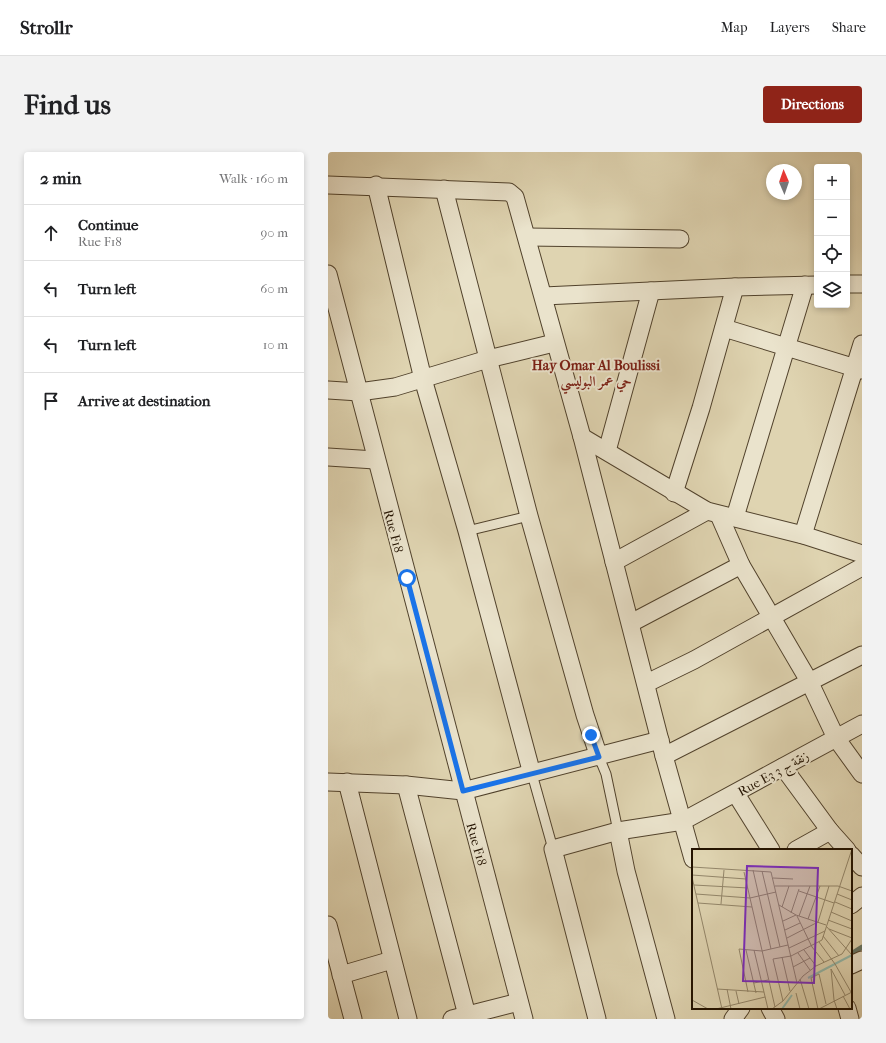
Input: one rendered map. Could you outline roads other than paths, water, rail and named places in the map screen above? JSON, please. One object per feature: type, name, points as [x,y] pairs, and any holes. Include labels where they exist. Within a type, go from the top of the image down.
[{"type":"street","points":[[328,185],[376,185],[509,192],[513,194],[517,202],[544,296],[554,343],[582,437],[647,683],[662,748],[692,855]]},
{"type":"street","points":[[376,185],[423,379],[467,531],[532,774]]},
{"type":"street","points":[[444,189],[529,516],[585,715],[599,757]]},
{"type":"street","points":[[527,237],[680,239]]},
{"type":"street","name":"Rue F18","points":[[328,274],[334,323],[359,392],[524,1019]]},
{"type":"street","points":[[850,284],[862,284]]},
{"type":"street","points":[[544,296],[811,285],[720,514],[741,565],[773,617],[809,681],[836,738],[862,774]]},
{"type":"street","points":[[674,493],[735,287]]},
{"type":"street","points":[[607,451],[651,291]]},
{"type":"street","points":[[724,328],[858,369]]},
{"type":"street","points":[[328,390],[359,392],[395,387],[488,359],[554,343]]},
{"type":"street","points":[[803,535],[858,369],[862,344]]},
{"type":"street","points":[[582,437],[674,493],[720,514],[803,535],[862,554]]},
{"type":"street","points":[[328,457],[376,460]]},
{"type":"street","points":[[614,562],[720,514]]},
{"type":"street","points":[[630,623],[741,565]]},
{"type":"street","points":[[647,683],[694,660],[862,566]]},
{"type":"street","points":[[328,782],[347,782],[463,791],[599,757],[662,748],[809,681],[862,655]]},
{"type":"street","name":"Rue E3 زنقة ج 3","points":[[552,849],[618,831],[683,821],[736,794],[782,767],[862,724]]},
{"type":"street","points":[[782,767],[830,831],[846,849]]},
{"type":"street","points":[[347,782],[408,1019]]},
{"type":"street","points":[[406,786],[462,1018],[519,1002]]},
{"type":"street","points":[[736,794],[770,849]]},
{"type":"street","points":[[618,831],[626,871],[666,1019]]},
{"type":"street","points":[[798,849],[830,831]]},
{"type":"street","points":[[552,849],[597,1019]]},
{"type":"street","points":[[852,856],[862,867]]},
{"type":"street","points":[[852,904],[862,896]]},
{"type":"street","points":[[328,925],[352,1019]]},
{"type":"street","points":[[341,975],[392,960]]},
{"type":"street","points":[[852,965],[862,960]]},
{"type":"street","points":[[771,1009],[776,1019]]},
{"type":"street","points":[[847,1009],[850,1019]]},
{"type":"lane","points":[[467,531],[529,516]]},
{"type":"lane","points":[[599,757],[606,774],[618,831]]},
{"type":"lane","points":[[532,774],[552,849]]},
{"type":"waterway","points":[[852,953],[862,947]]},
{"type":"district","name":"Hay Omar Al Boulissi حي عمر البوليسي","points":[[596,374]]}]
